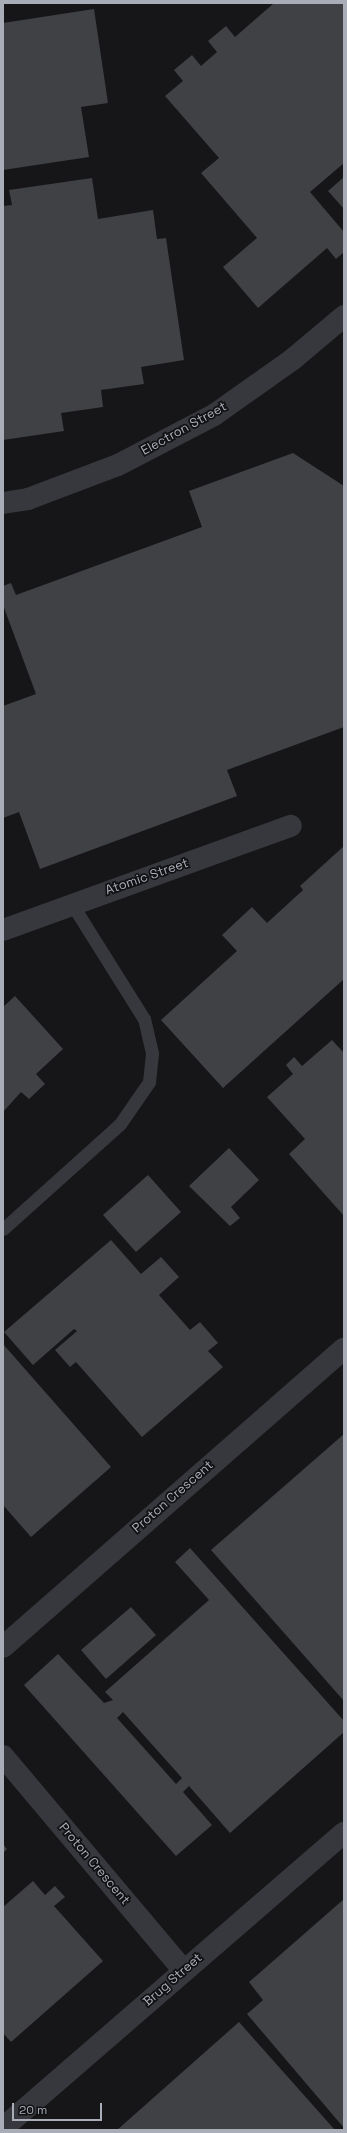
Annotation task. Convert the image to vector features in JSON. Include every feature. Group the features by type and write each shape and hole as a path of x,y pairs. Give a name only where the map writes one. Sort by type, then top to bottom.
{"street":[{"name":"Electron Street","path":"3,503 28,500 118,465 214,415 293,359 344,316"},
{"name":"Atomic Street","path":"3,930 291,826"},
{"name":"Proton Crescent","path":"3,1646 344,1349"},
{"name":"Proton Crescent","path":"3,1756 184,1971"},
{"name":"Brug Street","path":"3,2128 344,1833"}],"lane":[{"path":"3,1229 120,1124 149,1082 152,1054 144,1019 72,904"}],"building":[{"path":"274,3 344,3 344,163 310,192 344,232 344,252 336,259 327,248 258,308 223,267 257,238 201,173 219,158 165,96 183,81 174,70 192,55 201,66 217,52 208,41 226,26 235,37"},
{"path":"94,9 108,103 81,107 89,157 3,170 3,23"},
{"path":"344,177 344,209 328,191"},
{"path":"92,178 98,219 153,210 157,239 166,238 184,360 141,367 144,384 101,390 103,407 61,413 64,431 3,440 3,206 12,205 9,190"},
{"path":"293,453 344,486 344,727 227,770 237,796 40,869 19,812 3,818 3,706 36,694 3,605 3,586 11,583 16,595 202,527 189,491"},
{"path":"344,846 344,979 223,1088 161,1020 237,951 222,935 252,907 267,923 303,890 300,886"},
{"path":"15,996 63,1049 36,1074 45,1084 29,1099 21,1092 3,1112 3,1007"},
{"path":"332,1040 344,1053 344,1216 289,1154 305,1139 267,1097 293,1074 286,1065 294,1057 302,1066"},
{"path":"229,1148 259,1180 231,1207 240,1218 230,1226 189,1186"},
{"path":"148,1175 181,1212 136,1252 103,1215"},
{"path":"111,1240 141,1274 161,1257 179,1277 159,1295 190,1330 200,1322 218,1343 208,1351 223,1367 142,1437 76,1362 70,1367 55,1350 77,1331 74,1329 33,1365 4,1332"},
{"path":"3,1344 111,1467 31,1537 3,1505"},
{"path":"344,1434 344,1701 211,1550"},
{"path":"190,1548 344,1721 344,1732 230,1833 189,1786 183,1792 212,1825 176,1856 24,1685 58,1654 104,1703 113,1700 105,1692 209,1600 175,1562","holes":["123,1712 182,1778 176,1784 117,1718"]},
{"path":"131,1607 156,1635 106,1679 81,1650"},
{"path":"3,1844 7,1849 3,1853"},
{"path":"33,1881 45,1895 55,1886 65,1897 54,1906 103,1961 11,2042 3,2033 3,1907"},
{"path":"344,1899 344,2128 247,2014 263,2000 249,1982"},
{"path":"239,2022 335,2130 117,2130"}]}
